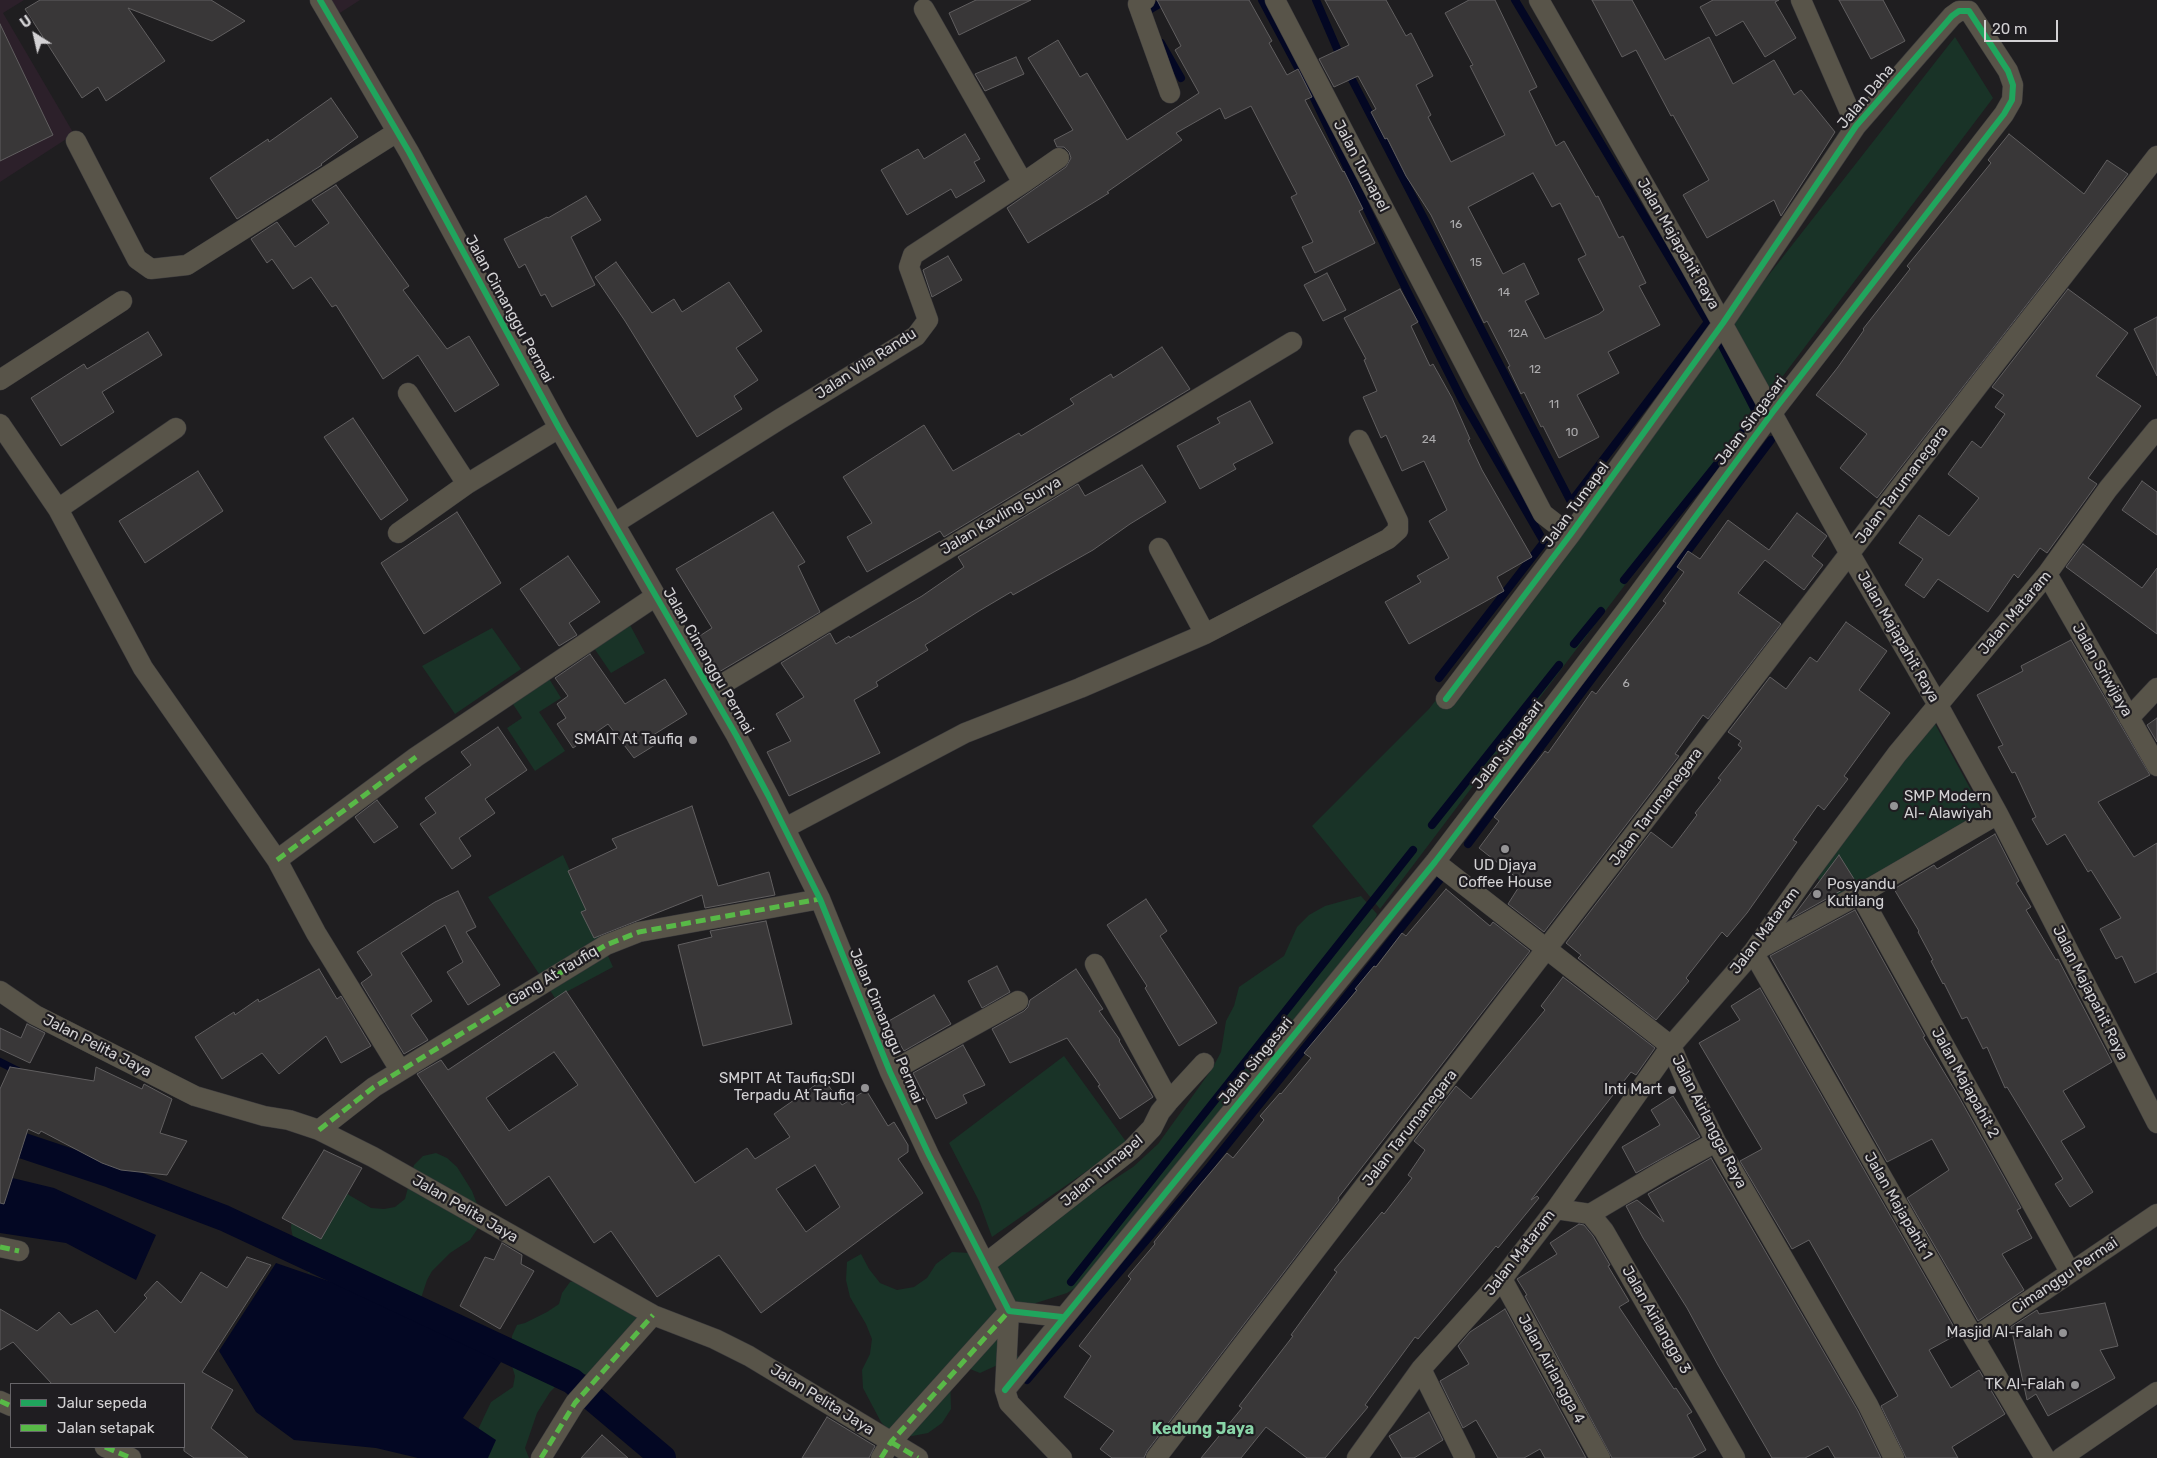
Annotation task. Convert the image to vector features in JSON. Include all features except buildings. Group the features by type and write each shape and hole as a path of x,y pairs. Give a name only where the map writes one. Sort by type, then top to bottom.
{"street":[{"name":"Jalan Cimanggu Permai","path":"320,0 397,132 559,428 711,691 785,828 820,899 890,1072 929,1154 1009,1311 1005,1390"},
{"path":"1145,0 1138,4 1170,93"},
{"name":"Jalan Tumapel","path":"1275,0 1543,514 1570,535"},
{"name":"Jalan Majapahit Raya","path":"1539,0 1723,323 1850,554 1938,705 1998,814 2157,1123"},
{"name":"Jalan Daha","path":"1801,0 1856,126"},
{"path":"924,9 1024,183 1060,158"},
{"name":"Jalan Daha","path":"1723,323 1856,126 1952,16 1959,11 1969,12 2001,58 2013,85 2012,100"},
{"name":"Jalan Singasari","path":"1005,1390 1061,1317 1435,862 1631,604 1772,413 2004,114 2012,100"},
{"path":"76,142 137,259 151,269 187,265 397,132"},
{"name":"Jalan Tarumanegara","path":"1156,1458 2157,156"},
{"name":"Jalan Vila Randu","path":"615,523 916,336 928,320 910,267 913,255 1024,183"},
{"path":"0,380 122,301"},
{"name":"Jalan Tumapel","path":"1446,699 1570,535 1723,323"},
{"name":"Jalan Kavling Surya","path":"711,691 713,688 1292,342"},
{"path":"408,393 467,484"},
{"path":"0,424 58,510 143,668 277,860 316,933 400,1070"},
{"path":"58,510 176,428"},
{"path":"398,533 467,484 559,428"},
{"name":"Jalan Mataram","path":"1357,1458 1421,1369 1502,1280 1556,1209 1671,1046 1753,952 1852,814 1938,705 2048,574 2108,489 2157,429"},
{"path":"785,828 965,733 1080,688 1205,634 1388,539 1398,530 1395,514 1359,440"},
{"path":"1159,548 1205,634"},
{"name":"Jalan Sriwijaya","path":"2048,574 2157,766"},
{"path":"277,860 416,757 656,596"},
{"path":"2129,718 2157,688"},
{"path":"1753,952 1860,894 1998,814"},
{"name":"Jalan Airlangga Raya","path":"1435,862 1671,1046 1716,1142 1868,1405 1894,1458"},
{"name":"Jalan Majapahit 2","path":"1860,894 2070,1272"},
{"name":"Gang At Taufiq","path":"319,1130 374,1086 606,944 638,932 820,899"},
{"name":"Jalan Majapahit 1","path":"1753,952 1974,1338 2045,1458"},
{"path":"1095,964 1169,1101"},
{"name":"Jalan Pelita Jaya","path":"0,991 36,1015 195,1096 264,1116 289,1120 319,1130 373,1157 653,1315 715,1339 750,1356 886,1450 918,1458"},
{"path":"890,1072 1018,1001"},
{"name":"Jalan Tumapel","path":"985,1264 1132,1149 1152,1128 1160,1112 1169,1101 1204,1063"},
{"path":"1556,1209 1590,1214 1716,1142"},
{"name":"Jalan Airlangga 3","path":"1590,1214 1604,1231 1735,1458"},
{"name":"Cimanggu Permai","path":"1974,1338 2157,1214"},
{"name":"Jalan Airlangga 4","path":"1502,1280 1600,1458"},
{"path":"886,1450 1009,1311 1061,1317"},
{"path":"541,1458 575,1403 653,1315"},
{"path":"1421,1369 1465,1458"},
{"path":"1005,1390 1009,1404 1062,1458"},
{"path":"2061,1458 2155,1399"},
{"path":"107,1448 131,1458"}],"shaded area":[{"path":"0,0 24,0 3,13 74,134 0,182"},
{"path":"321,0 360,0 332,18"}],"green space":[{"path":"1955,37 1993,98 1380,909 1312,826 1429,709"},
{"path":"630,625 645,653 611,673 594,648"},
{"path":"492,628 521,669 455,714 422,666"},
{"path":"548,677 561,698 539,712 565,751 535,771 507,728 522,718 511,701"},
{"path":"1934,722 1983,812 1831,901 1816,875"},
{"path":"563,855 613,967 555,998 488,897"},
{"path":"1361,896 1377,914 1376,917 1345,956 1326,986 1149,1211 1121,1231 1080,1285 1067,1293 1036,1303 1022,1311 1000,1331 1021,1361 1019,1371 1015,1357 980,1373 965,1367 950,1374 951,1409 942,1423 928,1433 912,1436 892,1434 881,1422 863,1388 862,1370 870,1354 872,1339 866,1324 850,1297 846,1280 847,1262 861,1254 869,1269 880,1283 897,1290 914,1287 927,1278 936,1264 952,1252 970,1253 978,1259 1080,1193 1099,1189 1133,1167 1158,1144 1212,1069 1221,1052 1226,1021 1234,1006 1239,987 1284,956 1297,927 1309,915 1325,906"},
{"path":"1064,1056 1127,1143 992,1237 979,1201 949,1143"},
{"path":"436,1153 447,1158 457,1167 472,1191 477,1204 478,1228 470,1240 450,1253 432,1271 420,1301 407,1319 360,1301 358,1289 345,1272 334,1272 314,1266 309,1274 293,1238 291,1228 292,1216 338,1186 371,1208 384,1209 395,1207 405,1199 414,1165 423,1156"},
{"path":"581,1279 642,1313 593,1374 567,1375 550,1392 537,1413 525,1448 529,1458 448,1458 475,1436 491,1402 513,1387 515,1376 512,1366 512,1336 517,1325 547,1312 559,1304 562,1293 570,1282"}],"water":[{"path":"0,1175 54,1188 156,1235 136,1280 66,1243 0,1233"},
{"path":"276,1263 398,1305 501,1362 463,1418 496,1440 488,1458 418,1458 376,1448 294,1440 256,1412 219,1351"}],"waterway":[{"path":"1144,13 1166,0"},
{"path":"1262,0 1311,92 1390,257 1462,400 1544,542 1439,678"},
{"path":"1316,0 1341,58"},
{"path":"1347,70 1571,502 1708,322 1515,0"},
{"path":"1161,43 1181,78"},
{"path":"1624,580 1757,414 1719,340"},
{"path":"1468,844 1771,440"},
{"path":"1574,644 1601,611"},
{"path":"1432,825 1559,665"},
{"path":"1071,1282 1413,850"},
{"path":"1027,1380 1210,1166 1442,877"},
{"path":"0,1062 18,1071"},
{"path":"0,1138 111,1175 224,1218 572,1381 663,1458"}],"marked path":[{"path":"277,860 416,757"},
{"path":"319,1130 374,1087 606,945 639,932 820,899"},
{"path":"0,1247 19,1251"},
{"path":"881,1458 891,1442 1009,1311"},
{"path":"541,1458 575,1403 653,1315"},
{"path":"0,1401 10,1406"},
{"path":"891,1442 918,1458"},
{"path":"107,1448 131,1458"}],"cycle path":[{"path":"320,0 409,152 559,428 736,735 768,795 820,899 890,1072 929,1155 1009,1311 1062,1317"},
{"path":"1005,1390 1435,862 1631,604 1772,413 2004,114 2012,100 2013,85 2008,71 1969,11 1959,11 1952,16 1856,126 1723,323 1570,535 1446,699"}],"place":[{"name":"SMAIT At Taufiq","path":"693,740"},
{"name":"SMP Modern Al- Alawiyah","path":"1894,806"},
{"name":"UD Djaya Coffee House","path":"1505,849"},
{"name":"Posyandu Kutilang","path":"1817,894"},
{"name":"SMPIT At Taufiq;SDI Terpadu At Taufiq","path":"865,1088"},
{"name":"Inti Mart","path":"1672,1090"},
{"name":"Masjid Al-Falah","path":"2063,1333"},
{"name":"TK Al-Falah","path":"2075,1385"}],"district":[{"name":"Kedung Jaya","path":"1203,1429"}]}
